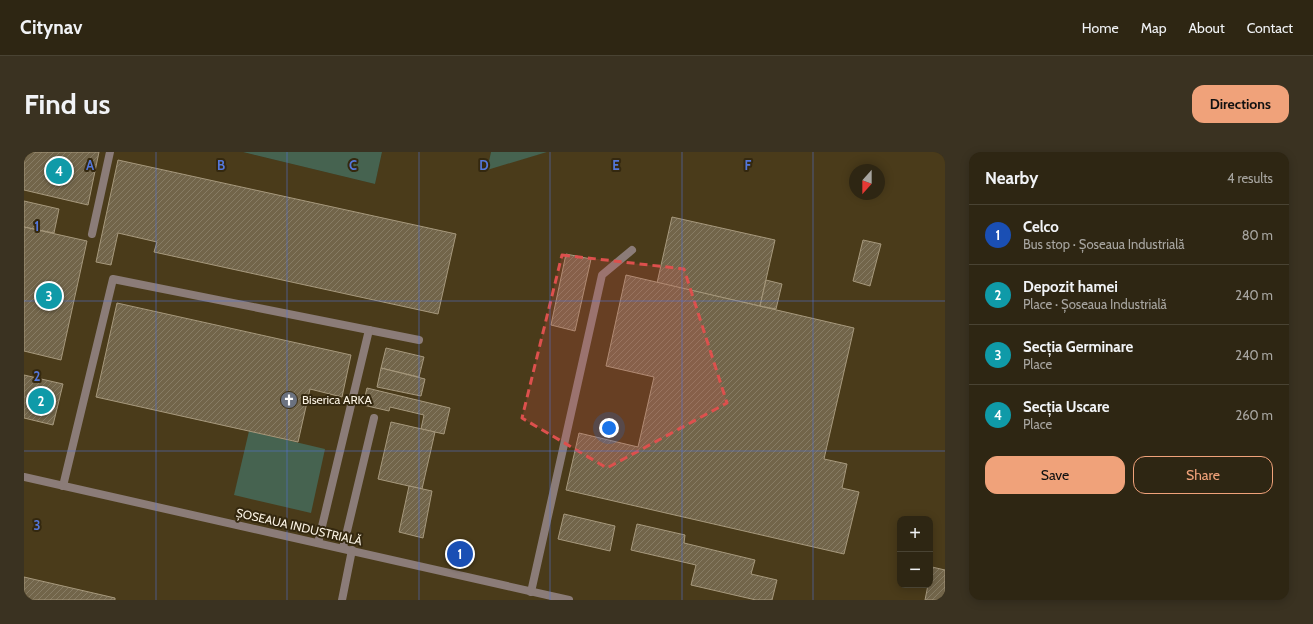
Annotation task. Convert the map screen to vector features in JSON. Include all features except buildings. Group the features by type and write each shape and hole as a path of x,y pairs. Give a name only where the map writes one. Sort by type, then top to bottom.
{"street":[{"path":"92,234 110,152"},
{"path":"531,592 602,275 632,250"},
{"path":"64,486 113,279 419,340"},
{"path":"318,543 369,330"},
{"path":"343,548 374,418"},
{"name":"ȘOSEAUA INDUSTRIALĂ","path":"24,477 569,600"},
{"path":"342,600 352,550"}],"highlighted area":[{"path":"562,255 684,269 727,403 607,468 522,418"}],"shaded area":[{"path":"24,152 243,152 375,184 382,152 491,152 487,169 547,152 945,152 945,600 24,600"}],"green space":[{"path":"243,152 382,152 375,184"},
{"path":"491,152 547,152 487,170"},
{"path":"249,431 325,449 311,513 234,495"}],"place":[{"name":"Secția Uscare","path":"59,171"},
{"name":"Secția Germinare","path":"49,296"},
{"name":"Biserica ARKA","path":"289,400"},
{"name":"Depozit hamei","path":"41,401"},
{"name":"Celco","path":"460,554"}]}
